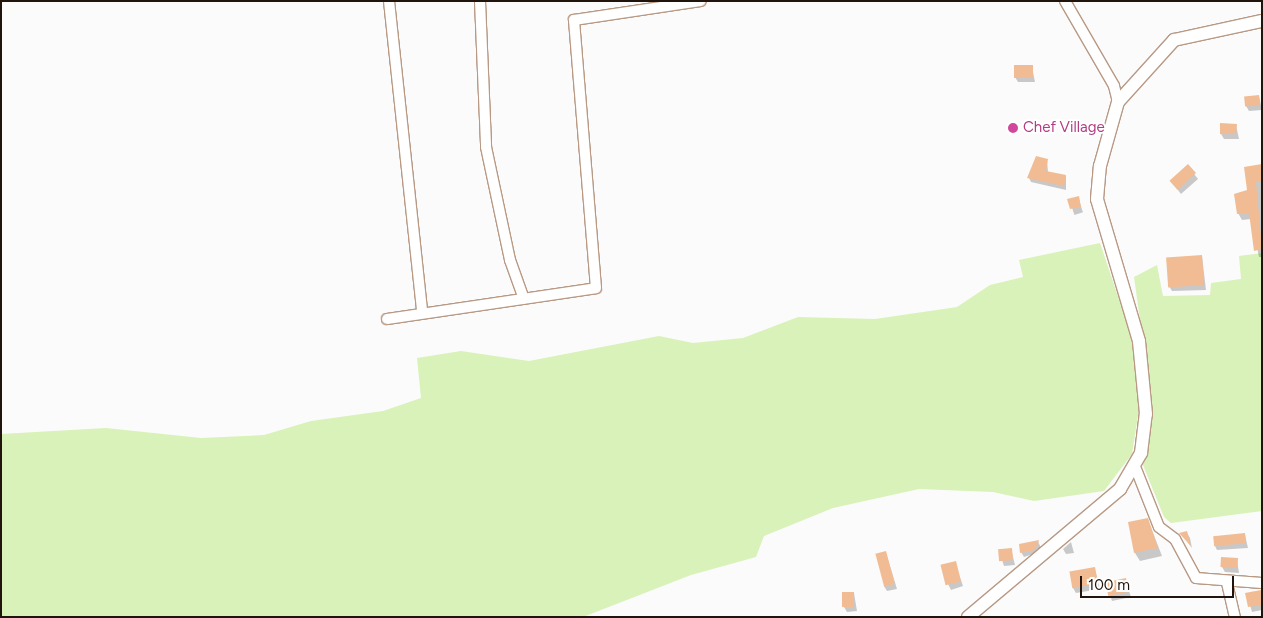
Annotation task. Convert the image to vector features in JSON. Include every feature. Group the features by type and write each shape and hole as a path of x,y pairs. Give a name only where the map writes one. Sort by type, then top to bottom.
{"street":[{"path":"390,1 422,312"},
{"path":"480,1 486,147 510,260 524,299"},
{"path":"387,319 422,312 591,290 597,283 574,20 651,5 701,1"},
{"path":"1065,1 1114,86 1118,102"},
{"path":"968,617 1120,490 1136,469 1146,414 1143,362 1123,275 1097,198 1100,166 1118,102 1174,40 1262,21"},
{"path":"1136,469 1158,527 1175,539 1186,567 1196,578 1227,583 1262,583"},
{"path":"1227,583 1235,617"}],"green space":[{"path":"1100,243 1132,338 1139,409 1132,454 1104,491 1034,501 993,492 919,489 833,508 764,536 756,557 691,575 583,617 1,617 1,434 106,428 201,438 264,435 311,421 383,411 421,398 417,358 461,351 529,361 659,336 693,343 743,338 798,317 875,319 957,307 990,285 1023,277 1019,260"},
{"path":"1262,253 1262,511 1171,523 1164,517 1143,465 1151,431 1151,398 1134,277 1157,265 1163,296 1210,295 1211,283 1241,279 1239,256"}],"building":[{"path":"1014,65 1033,65 1033,78 1014,78"},
{"path":"1259,95 1260,105 1245,107 1244,97"},
{"path":"1220,123 1237,124 1236,134 1220,134"},
{"path":"1036,156 1048,159 1046,171 1066,175 1064,186 1027,178"},
{"path":"1188,164 1196,173 1177,190 1169,181"},
{"path":"1262,164 1262,181 1256,182 1262,249 1254,251 1249,213 1237,214 1234,194 1247,190 1244,167"},
{"path":"1079,196 1081,207 1070,209 1067,199"},
{"path":"1202,255 1204,285 1168,287 1166,258"},
{"path":"1148,518 1158,548 1134,553 1128,522"},
{"path":"1187,531 1191,546 1179,533"},
{"path":"1245,533 1246,543 1214,546 1213,536"},
{"path":"1039,540 1035,550 1020,553 1019,544"},
{"path":"1012,548 1013,560 999,561 998,549"},
{"path":"886,551 895,584 884,587 875,554"},
{"path":"1221,557 1238,558 1237,568 1220,567"},
{"path":"956,561 961,581 946,585 940,565"},
{"path":"1095,567 1098,584 1072,588 1069,572"},
{"path":"1126,578 1129,592 1108,596 1105,582"},
{"path":"1261,590 1262,605 1248,607 1245,593"},
{"path":"842,592 854,592 854,607 842,607"}],"place":[{"name":"Chef Village","path":"1013,128"}]}
